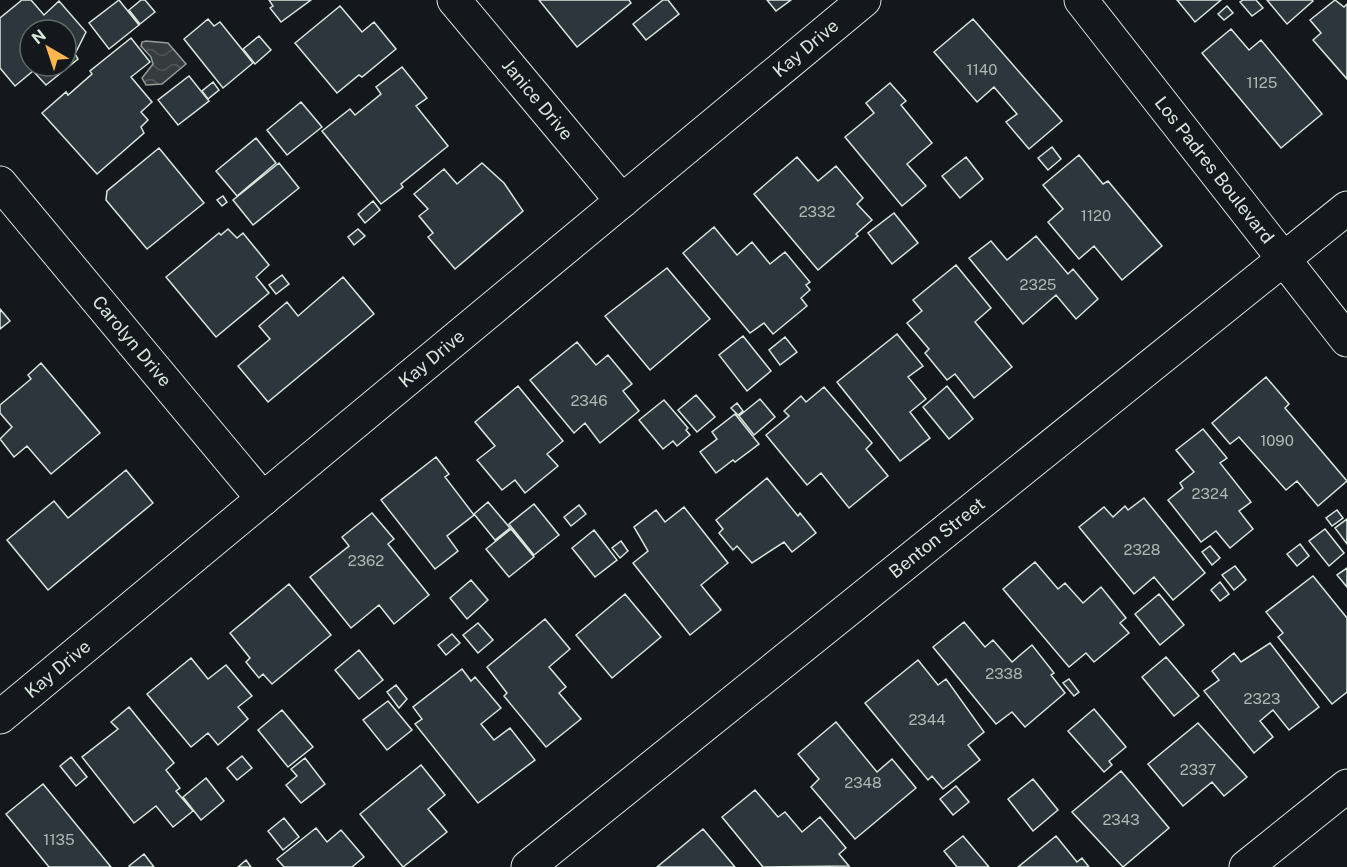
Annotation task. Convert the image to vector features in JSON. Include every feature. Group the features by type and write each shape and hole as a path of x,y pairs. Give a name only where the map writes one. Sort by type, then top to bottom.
{"street":[{"name":"Janice Drive","path":"454,0 622,201"},
{"name":"Kay Drive","path":"0,717 864,0"},
{"name":"Los Padres Boulevard","path":"1081,0 1347,340"},
{"name":"Carolyn Drive","path":"0,183 262,499"},
{"name":"Benton Street","path":"528,867 1347,208"},
{"path":"1246,867 1347,786"}],"water":[{"path":"142,42 168,43 186,64 162,84 146,85 142,78 153,64 151,57 141,46"}],"building":[{"path":"22,0 31,0 44,15 59,1 74,18 18,18 18,78 25,78 15,86 0,68 0,18"},
{"path":"119,0 139,25 109,49 89,23"},
{"path":"141,0 145,0 155,12 140,24 129,10"},
{"path":"269,0 311,0 281,22 270,8 273,6"},
{"path":"539,0 629,0 631,3 577,47"},
{"path":"663,0 668,0 679,14 646,40 633,24"},
{"path":"767,0 791,0 776,11"},
{"path":"1177,0 1221,0 1195,22"},
{"path":"1256,0 1263,8 1252,16 1240,2"},
{"path":"1267,0 1312,0 1313,1 1287,24"},
{"path":"1335,0 1344,7 1347,4 1347,79 1313,40 1321,33 1310,20"},
{"path":"340,6 362,32 374,22 396,49 362,77 359,75 337,93 295,43"},
{"path":"1227,6 1233,13 1224,20 1218,14"},
{"path":"208,19 214,26 220,22 253,63 223,88 184,39"},
{"path":"973,19 1062,121 1029,149 1006,122 1017,114 994,87 977,102 934,52"},
{"path":"78,23 86,32 78,48"},
{"path":"1231,29 1249,50 1261,40 1322,114 1281,148 1202,53"},
{"path":"259,36 271,50 255,64 243,49"},
{"path":"131,38 150,62 131,77 152,102 141,112 148,120 141,127 144,133 97,174 42,113 66,92 68,95 92,74 90,71"},
{"path":"402,67 427,98 416,106 448,146 401,184 403,187 381,204 322,131 350,109 355,115 381,94 376,87"},
{"path":"189,76 209,101 178,125 158,100"},
{"path":"40,78 55,78 46,85"},
{"path":"213,82 219,90 208,99 202,91"},
{"path":"890,83 906,101 901,105 932,143 907,164 926,186 902,206 845,137 874,113 866,103"},
{"path":"301,102 322,127 287,155 267,130"},
{"path":"256,138 276,163 237,196 216,171"},
{"path":"1052,147 1061,159 1048,170 1038,158"},
{"path":"159,148 204,203 147,249 106,200 107,191"},
{"path":"1079,155 1103,184 1108,181 1162,246 1122,280 1094,246 1079,259 1048,222 1063,209 1043,185"},
{"path":"797,157 818,181 836,166 863,198 857,204 872,220 856,234 858,236 818,270 754,194"},
{"path":"966,157 983,179 960,198 942,176"},
{"path":"279,163 299,188 253,225 233,200"},
{"path":"482,163 504,183 523,211 455,269 428,237 433,233 419,216 428,209 414,194 444,169 457,184"},
{"path":"223,196 227,202 222,206 217,200"},
{"path":"373,201 380,210 365,223 358,214"},
{"path":"894,213 918,243 892,264 868,233"},
{"path":"714,227 737,255 752,242 770,264 785,252 810,282 806,285 810,290 801,298 807,306 773,334 764,323 750,333 683,253"},
{"path":"228,229 237,238 243,233 269,265 256,277 269,293 216,337 166,277 219,233 221,235"},
{"path":"358,229 365,236 354,245 348,237"},
{"path":"1036,236 1068,274 1073,269 1098,299 1076,319 1056,295 1023,324 969,258 991,241 1007,260"},
{"path":"956,265 991,308 975,322 1012,367 974,398 955,374 947,380 925,353 929,349 907,323 922,311 913,300"},
{"path":"667,268 710,319 650,370 605,316"},
{"path":"282,275 289,284 276,294 269,285"},
{"path":"343,277 374,314 268,402 238,366 270,339 259,326 287,302 298,316"},
{"path":"0,309 10,321 0,329"},
{"path":"897,334 923,366 908,377 926,399 910,412 930,438 900,461 837,382"},
{"path":"743,336 771,371 747,391 719,355"},
{"path":"785,337 797,352 780,365 769,350"},
{"path":"577,342 596,365 608,355 632,384 623,391 639,411 600,443 585,423 574,433 530,380"},
{"path":"41,363 100,433 51,474 27,446 14,457 0,439 12,427 0,413 0,405 31,379 28,375"},
{"path":"1266,377 1289,404 1285,408 1347,481 1318,506 1297,481 1286,490 1239,437 1230,444 1212,423"},
{"path":"518,386 563,441 547,454 558,466 525,493 515,480 502,490 477,460 495,446 475,422"},
{"path":"947,386 973,419 949,439 923,407"},
{"path":"824,387 872,443 866,449 888,476 849,508 821,473 807,485 766,435 789,416 784,411 801,396 806,402"},
{"path":"696,395 715,417 697,432 678,410"},
{"path":"760,399 775,417 754,435 739,416"},
{"path":"664,400 688,428 686,430 690,435 677,446 673,441 663,449 639,420"},
{"path":"737,403 743,411 738,415 731,408"},
{"path":"735,414 759,444 716,473 700,452 717,439 712,432"},
{"path":"1203,429 1227,458 1220,463 1251,502 1239,511 1253,529 1230,548 1216,531 1201,542 1168,500 1183,488 1180,483 1194,472 1176,450"},
{"path":"436,457 449,474 445,477 474,515 447,536 458,551 435,569 381,500"},
{"path":"126,470 153,503 48,590 7,540 54,501 68,518"},
{"path":"767,478 798,516 800,513 816,533 792,552 784,542 752,563 737,546 733,550 719,533 723,529 716,520"},
{"path":"1144,498 1205,573 1173,600 1154,577 1134,594 1079,527 1104,507 1113,517 1125,506 1128,510"},
{"path":"488,502 510,528 495,540 474,514"},
{"path":"534,504 559,535 534,555 509,524"},
{"path":"579,505 586,514 571,526 564,517"},
{"path":"684,507 728,563 701,585 721,610 690,635 633,563 648,551 634,527 656,510 665,522"},
{"path":"1337,510 1343,518 1332,526 1326,518"},
{"path":"372,513 394,539 388,544 429,595 394,624 379,605 351,628 310,577 349,546 342,537"},
{"path":"1347,519 1347,544 1335,528"},
{"path":"511,529 534,557 509,577 486,549"},
{"path":"1325,529 1344,553 1329,566 1309,541"},
{"path":"594,530 617,560 595,577 572,548"},
{"path":"621,541 628,551 620,558 612,548"},
{"path":"1300,544 1309,556 1297,566 1287,554"},
{"path":"1210,546 1220,558 1212,565 1202,552"},
{"path":"1035,562 1058,589 1065,583 1083,603 1101,587 1126,618 1120,623 1129,633 1094,662 1086,653 1069,667 1003,589"},
{"path":"1235,566 1246,580 1234,590 1222,575"},
{"path":"1347,568 1347,587 1337,575"},
{"path":"1313,576 1347,618 1347,692 1332,704 1278,637 1283,633 1266,612"},
{"path":"471,580 488,600 467,619 450,598"},
{"path":"1220,582 1229,594 1220,601 1211,590"},
{"path":"289,584 331,635 272,684 263,674 259,678 246,662 250,658 230,633"},
{"path":"625,594 661,637 612,678 576,635"},
{"path":"1159,594 1184,625 1160,645 1135,614"},
{"path":"545,619 570,649 549,667 566,687 559,693 581,719 546,747 504,696 507,693 487,667"},
{"path":"964,622 985,647 993,640 1012,662 1032,645 1054,673 1051,675 1065,693 1025,727 1012,712 996,724 933,647"},
{"path":"478,623 493,640 478,653 463,635"},
{"path":"452,634 460,643 446,655 438,645"},
{"path":"1270,643 1319,707 1289,730 1273,710 1260,721 1273,737 1254,753 1204,691 1219,680 1212,671 1234,653 1241,662"},
{"path":"359,650 383,680 359,699 335,670"},
{"path":"1166,657 1199,696 1174,716 1142,677"},
{"path":"191,658 208,679 226,665 252,696 238,707 248,719 218,745 208,733 191,747 147,694"},
{"path":"918,660 938,685 946,679 984,732 968,745 980,760 943,789 932,776 928,780 865,703"},
{"path":"462,669 471,681 475,677 501,708 481,724 494,740 510,728 535,760 478,803 415,724 422,719 413,707"},
{"path":"1069,679 1079,692 1074,696 1063,683"},
{"path":"396,685 407,699 399,708 387,692"},
{"path":"388,701 412,730 387,750 363,720"},
{"path":"129,707 174,763 166,770 180,788 176,791 193,811 173,827 156,806 134,823 82,757 118,729 111,722"},
{"path":"1094,709 1126,747 1109,761 1112,765 1104,772 1068,731"},
{"path":"282,710 313,747 288,767 258,730"},
{"path":"836,722 877,772 892,759 916,788 855,839 811,787 819,779 798,754"},
{"path":"1198,723 1247,777 1224,796 1212,782 1183,806 1148,764"},
{"path":"242,756 252,768 237,780 227,768"},
{"path":"71,757 87,777 76,786 60,766"},
{"path":"305,758 325,784 301,803 286,785 297,776 291,769"},
{"path":"421,765 445,795 428,809 447,832 403,867 360,814"},
{"path":"1121,771 1169,828 1123,867 1072,812"},
{"path":"206,778 224,801 201,820 183,797"},
{"path":"1033,779 1058,810 1033,831 1008,799"},
{"path":"43,784 111,867 49,867 6,814"},
{"path":"956,786 969,802 953,815 940,799"},
{"path":"755,790 778,817 785,812 802,832 820,817 846,848 839,854 849,866 763,867 722,817"},
{"path":"284,818 299,837 283,850 268,831"},
{"path":"316,828 327,842 341,830 364,857 352,867 284,867 277,859"},
{"path":"703,829 735,867 657,867"},
{"path":"963,836 989,867 957,867 944,851"},
{"path":"1056,836 1077,862 1082,858 1089,867 1018,867"},
{"path":"144,854 154,867 129,866"},
{"path":"246,860 251,867 238,867"}]}
